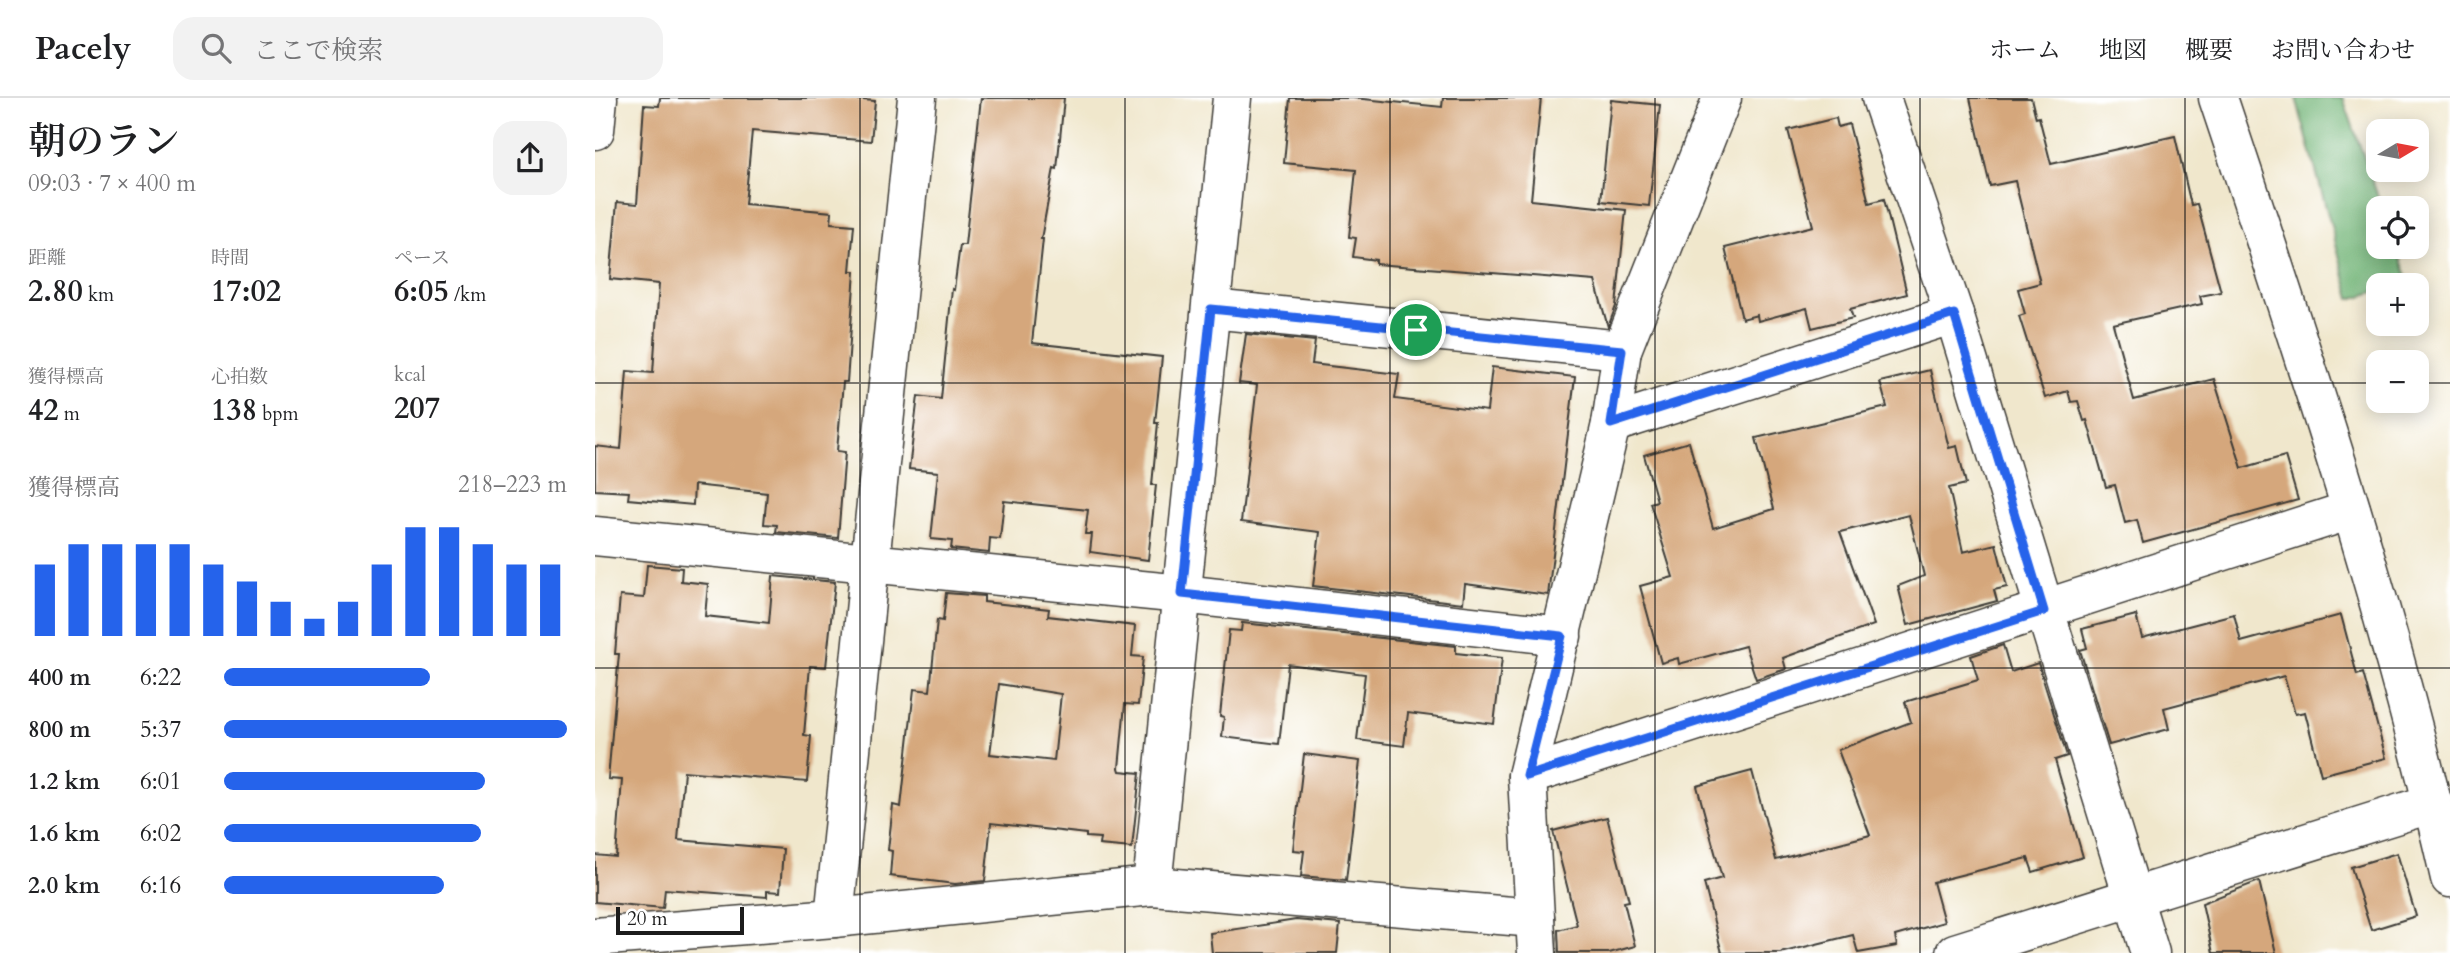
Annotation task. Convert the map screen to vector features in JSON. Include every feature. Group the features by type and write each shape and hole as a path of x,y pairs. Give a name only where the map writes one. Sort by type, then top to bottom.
{"street":[{"path":"595,130 599,98"},
{"path":"834,918 917,98"},
{"path":"1152,887 1232,98"},
{"path":"595,937 834,918 1152,887 1536,936 1527,776 1611,424 1622,350 1721,98"},
{"path":"1881,98 1954,314 2150,953"},
{"path":"2218,98 2351,510 2402,683 2450,878"},
{"path":"1211,309 1622,350"},
{"path":"1611,424 1954,314"},
{"path":"1527,776 2351,510"},
{"path":"595,536 1182,594 1562,636"},
{"path":"1955,953 2433,803"}],"green space":[{"path":"2296,98 2343,98 2366,163 2366,182 2373,182 2378,196 2366,196 2366,259 2401,259 2406,273 2366,273 2366,295 2351,299"}],"building":[{"path":"660,98 837,98 875,101 871,141 752,131 745,204 832,212 831,223 854,225 850,271 855,271 847,382 843,382 837,451 845,452 838,538 776,532 777,525 764,524 767,493 694,485 693,505 628,499 629,492 595,490 595,446 621,449 627,371 653,373 659,284 610,279 617,202 637,204 644,105 659,106"},
{"path":"981,98 1064,98 1057,169 1054,168 1041,239 1032,343 1162,357 1152,485 1156,485 1148,560 1090,552 1092,534 1085,534 1088,510 1004,501 1000,539 990,538 989,553 951,549 952,541 931,539 938,472 909,469 918,396 941,399 952,289 954,290 960,245 965,245"},
{"path":"1290,98 1353,98 1442,107 1443,98 1541,98 1531,200 1626,210 1616,306 1608,327 1595,281 1376,264 1376,260 1353,257 1356,238 1349,237 1356,170 1284,163"},
{"path":"1970,98 2031,98 2036,118 2039,117 2051,164 2175,136 2191,205 2197,204 2221,292 2200,296 2202,304 2113,324 2134,400 2214,379 2242,468 2285,456 2298,500 2143,543 2137,520 2125,523 2115,485 2106,487 2087,420 2084,421 2078,401 2071,402 2068,391 2045,398 2019,316 2025,314 2018,289 2040,283 2015,181 1990,186"},
{"path":"1611,100 1660,105 1649,206 1601,201"},
{"path":"1836,118 1838,127 1849,124 1869,203 1884,199 1907,294 1850,309 1853,318 1812,328 1807,308 1758,321 1757,315 1742,319 1725,248 1813,226 1788,130"},
{"path":"1246,334 1315,341 1312,364 1399,374 1395,399 1487,411 1492,367 1575,377 1548,595 1465,584 1463,603 1313,586 1320,532 1241,522 1257,385 1239,383"},
{"path":"1930,370 1949,448 1957,446 1966,484 1949,488 1963,552 1996,544 2007,587 1994,590 1997,601 1908,625 1898,586 1924,576 1909,515 1840,532 1874,625 1783,658 1786,669 1756,679 1745,646 1679,664 1678,658 1661,663 1640,586 1673,577 1650,503 1657,501 1644,455 1689,442 1713,528 1774,509 1756,438 1887,407 1880,382"},
{"path":"647,565 682,568 681,581 708,584 705,616 769,623 773,576 835,582 826,667 810,666 804,735 811,736 807,782 684,771 678,840 783,849 780,892 767,891 767,897 665,889 663,908 595,902 595,855 616,857 622,780 608,779 619,654 615,654 620,596 644,598"},
{"path":"946,593 984,596 984,602 1049,609 1048,616 1135,626 1132,656 1143,657 1138,705 1125,704 1119,768 1120,771 1140,773 1132,848 1099,845 1100,838 1086,837 1086,834 991,823 985,881 955,884 890,876 892,851 888,850 893,805 901,807 914,689 930,691 937,620 943,621","holes":["999,684 1061,694 1054,761 990,754"]},
{"path":"2234,614 2241,642 2341,615 2357,675 2363,673 2386,758 2321,775 2305,712 2295,714 2284,676 2164,708 2169,729 2109,745 2080,650 2087,648 2082,629 2136,615 2142,638"},
{"path":"1242,623 1456,646 1456,653 1502,658 1494,724 1408,713 1404,746 1357,740 1365,674 1288,664 1279,744 1222,737 1224,717 1220,716 1229,630 1241,631"},
{"path":"2003,645 2011,672 2038,663 2067,756 2055,760 2083,857 2033,872 2028,858 1933,882 1944,922 1895,936 1897,946 1858,953 1853,935 1780,953 1722,953 1704,883 1722,878 1697,786 1752,771 1776,860 1870,835 1838,750 1911,722 1905,702 1978,680 1971,656"},
{"path":"1304,754 1360,761 1346,880 1301,876 1304,851 1293,850"},
{"path":"1607,817 1629,901 1624,902 1635,946 1609,953 1559,953 1558,930 1577,925 1553,831"},
{"path":"2397,853 2416,916 2371,930 2351,867"},
{"path":"2259,881 2276,953 2213,953 2202,903"},
{"path":"1296,920 1340,924 1337,953 1212,953 1210,933"}],"route":[{"path":"1211,309 1416,330 1622,350 1611,424 1954,314 2044,611 1527,776 1562,636 1182,594 1211,309"}]}
